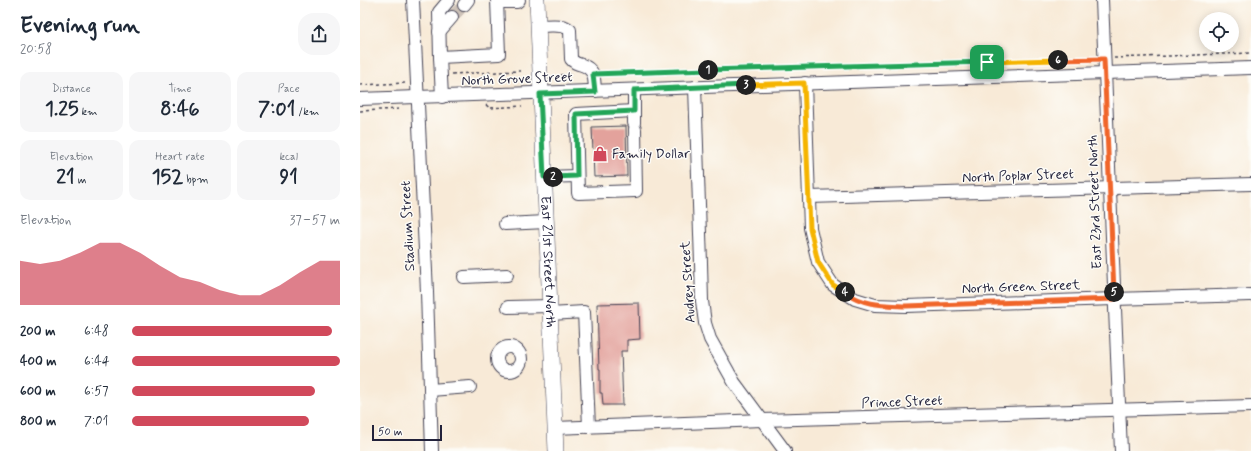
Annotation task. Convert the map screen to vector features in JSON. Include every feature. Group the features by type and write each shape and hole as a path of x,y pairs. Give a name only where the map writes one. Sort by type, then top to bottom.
{"main road":[{"name":"East 21st Street North","path":"537,0 556,451"}],"street":[{"name":"Stadium Street","path":"413,0 432,451"},
{"path":"442,97 439,12 450,0"},
{"path":"440,57 500,54 497,0"},
{"path":"501,0 502,2 517,2 519,0"},
{"name":"East 23rd Street North","path":"1102,0 1121,451"},
{"path":"440,32 452,17"},
{"path":"538,26 567,27 570,30 571,59 574,62 576,69 589,68 593,74 595,92"},
{"name":"North Grove Street","path":"360,99 540,94 804,83 1251,68"},
{"name":"North Green Street","path":"804,83 810,228 818,262 833,285 855,299 875,305 906,306 1251,296"},
{"name":"Audrey Street","path":"695,87 700,263 702,302 705,323 710,339 734,382 785,451"},
{"path":"634,90 636,191 578,193 576,114 634,121"},
{"path":"544,177 577,176"},
{"name":"North Poplar Street","path":"809,197 1251,184"},
{"path":"505,224 546,222"},
{"path":"464,277 507,275"},
{"path":"508,307 584,312 589,427"},
{"path":"430,390 470,387"},
{"name":"Prince Street","path":"555,428 762,420 1251,406"}],"path":[{"path":"593,74 1104,59 1251,53"},
{"path":"561,74 576,69"}],"building":[{"path":"626,126 627,176 594,177 592,127"},
{"path":"639,303 640,339 627,340 627,351 621,351 623,405 603,405 602,393 600,393 597,304"}],"tunnel":[{"path":"452,17 464,5"}],"place":[{"name":"Family Dollar","path":"600,154"}],"route":[{"path":"1104,59 1114,299 906,306 875,305 855,299 833,285 818,262 810,228 804,83 634,90 634,111 576,114 577,176 544,177 540,94 595,92 593,74 987,62 1104,59"}]}
